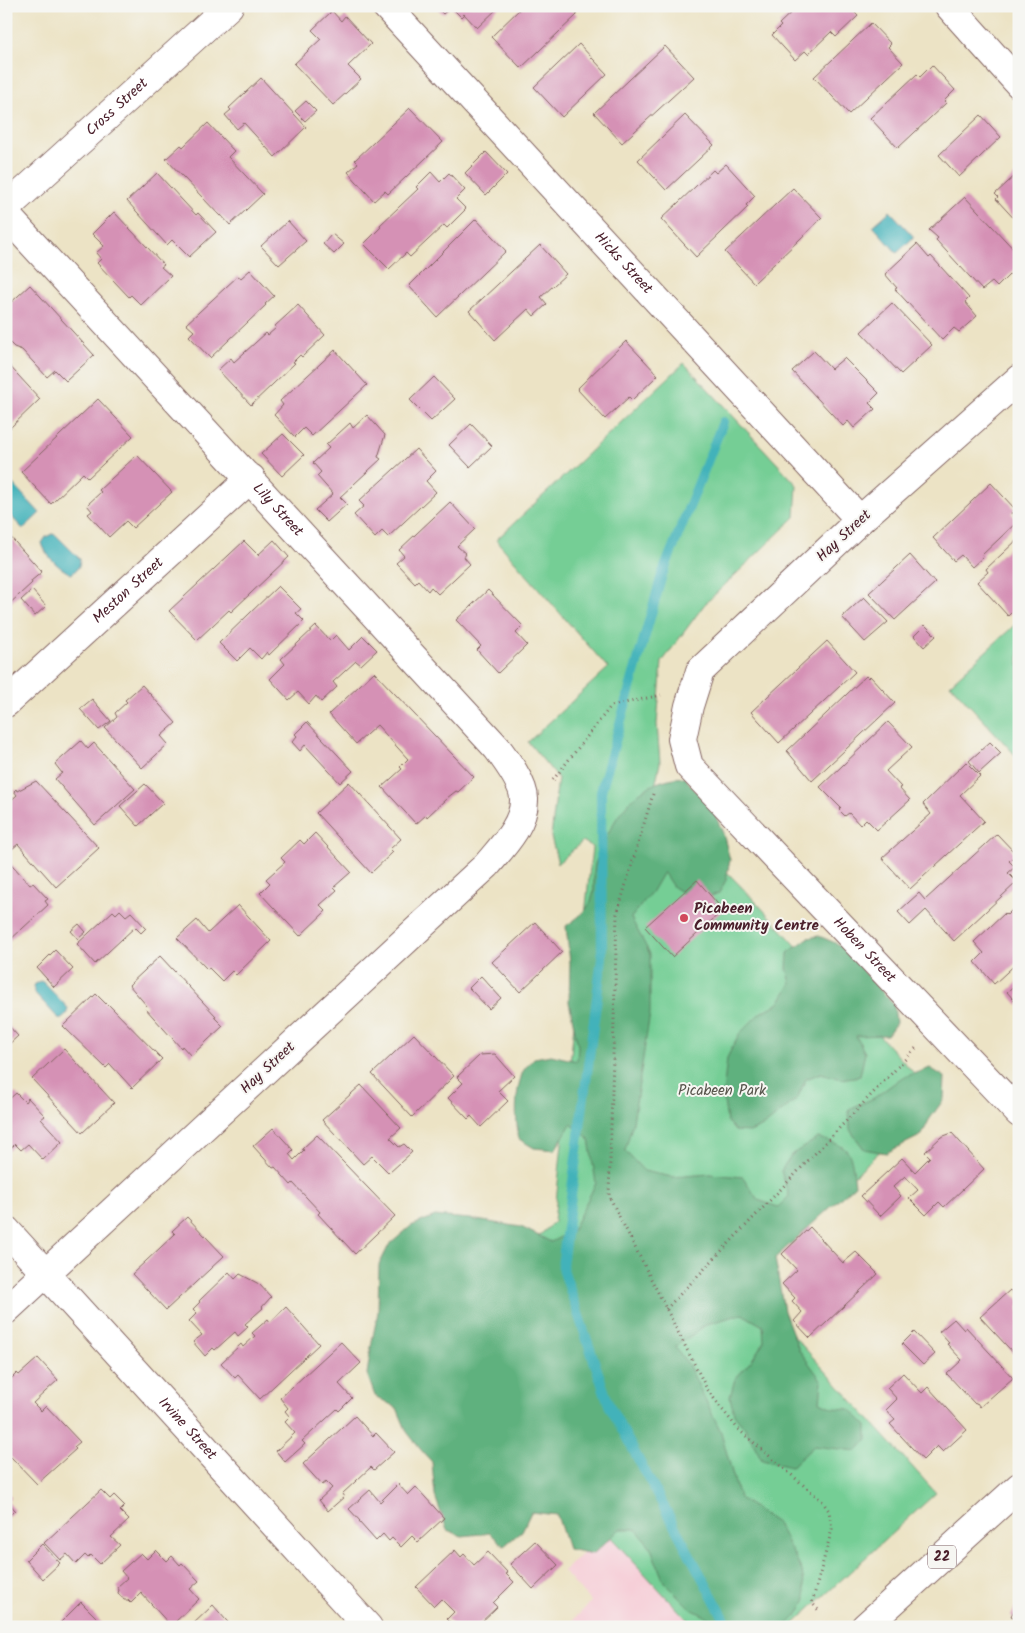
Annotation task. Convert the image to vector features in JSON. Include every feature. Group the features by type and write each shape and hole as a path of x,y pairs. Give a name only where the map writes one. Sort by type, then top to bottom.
{"street":[{"name":"Cross Street","path":"6,208 229,6"},
{"name":"Hicks Street","path":"386,6 860,520"},
{"path":"949,6 1019,84"},
{"name":"Lily Street","path":"6,214 251,478 497,748 515,773 525,798 520,818"},
{"name":"Hay Street","path":"678,700 700,671 860,520 1014,393"},
{"name":"Meston Street","path":"6,703 251,478"},
{"name":"Hoben Street","path":"678,700 682,739 689,766 1019,1113"},
{"name":"Hay Street","path":"6,1310 487,865 507,842 520,818"},
{"name":"Irvine Street","path":"6,1230 368,1627"},
{"name":"22","path":"865,1627 1019,1487"}],"path":[{"path":"553,780 611,706 678,700"},
{"path":"652,794 616,914 609,1196 707,1389 738,1429 822,1501 829,1511 832,1530 812,1603 820,1612"},
{"path":"666,1309 937,1026"}],"shaded area":[{"path":"606,1532 694,1627 580,1627 573,1620 591,1602 563,1571"}],"green space":[{"name":"Picabeen Park","path":"684,363 797,485 795,517 704,605 662,662 657,724 660,763 653,795 755,901 937,1098 743,1280 936,1493 790,1627 694,1627 606,1532 434,1334 554,1222 592,847 583,841 558,863 551,837 558,778 528,742 608,668 496,540"},
{"path":"1019,621 1019,759 950,684"},
{"path":"684,777 714,812 723,833 730,860 726,880 719,893 696,901 673,887 663,872 652,891 631,918 650,954 650,1013 633,1122 625,1151 644,1171 672,1177 710,1174 743,1177 758,1200 778,1207 789,1196 781,1171 791,1155 818,1138 838,1144 848,1152 854,1174 855,1185 775,1258 784,1311 799,1350 822,1381 820,1402 833,1408 850,1409 867,1426 867,1440 857,1451 814,1446 791,1467 762,1460 745,1428 734,1414 730,1397 735,1379 752,1360 764,1341 763,1326 742,1314 707,1324 675,1347 688,1364 721,1432 739,1498 777,1523 802,1571 806,1599 799,1613 785,1627 716,1627 713,1620 691,1609 664,1582 650,1546 636,1529 620,1529 593,1554 568,1549 557,1515 531,1512 522,1531 504,1546 490,1533 462,1536 447,1530 435,1496 432,1462 407,1432 397,1408 375,1396 367,1374 378,1312 379,1265 389,1245 411,1226 435,1216 470,1219 521,1227 551,1242 572,1231 596,1183 589,1139 571,1124 555,1150 534,1148 519,1139 516,1106 518,1089 524,1070 534,1058 551,1055 577,1061 578,1046 569,1002 570,963 566,926 582,914 590,902 594,890 594,868 610,830 625,807 645,789 669,779"},
{"path":"819,936 840,945 894,1005 896,1023 887,1035 856,1036 865,1053 860,1076 841,1079 821,1073 806,1079 797,1099 765,1125 750,1132 735,1131 727,1121 723,1095 727,1058 739,1034 760,1013 779,1003 791,983 787,969 788,953 808,938"},
{"path":"930,1068 945,1077 944,1099 929,1120 922,1135 886,1153 864,1149 850,1130 849,1109 874,1098 901,1078"}],"water":[{"path":"890,211 914,237 897,253 873,226"},
{"path":"11,482 40,513 23,529 6,511 6,487"},
{"path":"52,534 56,535 80,559 78,568 71,574 54,562 44,548 42,543 46,537"},
{"path":"40,981 68,1008 63,1018 57,1017 34,992 34,985"}],"building":[{"path":"435,6 500,6 477,28 464,14 461,17 451,7 443,14"},
{"path":"523,6 569,6 577,15 521,68 491,37"},
{"path":"798,6 849,6 858,16 836,37 831,32 808,54 805,51 795,60 772,35 781,26 779,24"},
{"path":"332,11 341,21 345,16 371,44 348,66 361,79 333,105 294,64 321,39 312,30"},
{"path":"871,23 891,44 888,47 903,63 849,114 814,77"},
{"path":"579,44 607,74 562,117 534,87"},
{"path":"665,46 694,77 622,143 594,113"},
{"path":"932,65 955,90 944,101 946,103 898,148 870,118 917,74 920,77"},
{"path":"261,78 306,127 275,157 244,123 237,129 225,115 231,110 229,108"},
{"path":"306,101 316,111 305,121 295,111"},
{"path":"410,108 443,142 388,194 385,191 374,201 348,172 358,163 355,160"},
{"path":"685,115 714,145 666,190 638,160"},
{"path":"981,115 1001,137 959,177 939,155"},
{"path":"208,123 234,151 228,157 263,194 230,225 166,159 181,145 183,147"},
{"path":"486,152 507,174 486,195 465,173"},
{"path":"726,164 755,196 746,205 748,207 696,257 661,219 713,170 716,173"},
{"path":"431,172 440,182 449,173 465,190 456,199 466,209 447,228 444,225 410,257 406,253 389,269 364,244 381,227 380,225 418,189 416,187"},
{"path":"1019,172 1019,224 996,199 998,197 995,194"},
{"path":"157,173 196,215 198,213 216,232 189,257 172,240 167,245 127,201"},
{"path":"793,188 822,218 754,283 725,252"},
{"path":"965,197 1019,255 1019,275 1014,270 997,287 992,282 982,290 929,230"},
{"path":"114,212 164,265 161,267 171,276 141,305 131,295 129,297 97,263 101,259 96,253 104,246 92,234"},
{"path":"476,219 506,251 437,317 409,286"},
{"path":"288,221 306,241 279,265 261,246"},
{"path":"332,234 344,244 334,254 323,244"},
{"path":"917,244 929,258 931,256 969,298 965,302 977,316 959,332 954,328 942,340 895,289 897,288 885,274"},
{"path":"540,245 566,274 541,297 547,304 534,316 528,309 495,340 469,311"},
{"path":"250,270 274,296 210,358 189,336 194,331 186,324 238,276 241,278"},
{"path":"30,285 94,355 66,381 55,370 47,377 22,350 14,347 6,339 6,307"},
{"path":"892,303 932,345 901,374 861,332"},
{"path":"298,305 325,335 302,357 300,355 293,362 295,363 251,405 218,370 231,358 234,362 266,333 268,335"},
{"path":"626,341 658,375 632,400 629,397 605,419 577,389"},
{"path":"335,350 367,385 312,436 304,428 295,437 274,415 283,405 280,401"},
{"path":"814,351 831,369 844,358 879,393 869,403 875,409 854,428 848,421 843,426 792,371"},
{"path":"6,362 40,399 10,428 6,424"},
{"path":"434,377 455,399 431,421 410,400"},
{"path":"98,399 133,436 88,478 83,473 51,504 21,472"},
{"path":"367,415 385,435 378,457 381,459 340,497 347,504 327,522 315,510 333,494 317,476 321,472 313,463 329,448 326,445 350,423 353,428"},
{"path":"471,424 492,446 470,467 449,445"},
{"path":"283,434 304,455 282,476 261,454"},
{"path":"416,449 436,471 426,481 436,492 388,537 382,531 375,538 354,515 364,506 359,501"},
{"path":"137,455 172,492 133,528 126,521 109,537 88,514 92,511 87,505 101,492 99,490"},
{"path":"991,483 1015,509 1011,513 1018,521 972,567 961,555 954,561 933,538"},
{"path":"450,502 475,529 457,546 466,554 464,557 470,564 438,594 431,587 428,591 418,580 415,583 396,563 404,556 399,550"},
{"path":"6,532 42,572 6,607"},
{"path":"1019,538 1019,605 1008,616 977,582 988,572 986,569"},
{"path":"274,540 289,557 231,612 229,610 197,640 169,611 244,541 258,555"},
{"path":"910,555 935,583 895,620 869,593"},
{"path":"278,586 301,609 296,613 304,621 269,655 267,652 261,659 250,648 237,661 219,643"},
{"path":"32,590 46,606 35,616 21,600"},
{"path":"488,590 523,626 516,633 527,645 498,673 477,650 481,646 456,620"},
{"path":"864,597 888,622 865,642 842,617"},
{"path":"925,625 936,636 924,647 914,636"},
{"path":"316,626 330,641 336,635 349,650 363,636 377,650 361,665 356,661 333,682 337,687 321,702 316,696 309,704 298,692 289,700 270,679 285,664 281,659"},
{"path":"827,641 855,672 779,743 751,712"},
{"path":"374,672 474,777 458,792 456,791 427,817 426,815 416,824 382,787 402,769 400,767 408,759 377,725 356,744 329,714"},
{"path":"866,676 868,678 870,676 895,703 812,781 787,751"},
{"path":"142,685 176,723 161,736 168,744 142,768 105,728 117,717 115,713 127,702 125,700"},
{"path":"92,699 111,721 99,730 80,709"},
{"path":"307,722 353,771 340,783 305,745 300,751 292,742 297,736 295,734"},
{"path":"888,722 912,747 886,771 910,800 877,830 866,819 860,825 849,813 845,816 839,810 841,808 820,787"},
{"path":"81,741 88,749 94,743 135,789 95,825 55,779 62,773 55,764"},
{"path":"990,742 1001,753 979,773 969,761"},
{"path":"966,762 980,776 960,795 984,821 910,889 882,858 931,814 923,804"},
{"path":"36,781 99,848 56,887 18,844 12,849 6,842 6,805 17,795 14,791 16,789 17,791"},
{"path":"349,782 401,839 390,849 393,852 371,873 316,813"},
{"path":"145,784 163,803 138,826 120,806"},
{"path":"315,833 351,872 334,887 337,890 320,905 326,911 300,936 260,893 270,883 266,879 285,862 281,858 300,840 304,844"},
{"path":"997,834 1016,854 1009,861 1015,867 1008,873 1017,882 954,941 926,910 910,925 898,912 919,893 925,900"},
{"path":"6,858 30,885 33,883 48,899 45,901 48,905 9,941 6,939"},
{"name":"Picabeen Community Centre","path":"697,880 723,910 672,957 645,927"},
{"path":"238,905 271,941 236,975 232,971 222,981 209,968 207,969 177,938 197,920 208,933"},
{"path":"1014,908 1019,914 1019,961 994,984 975,962 984,953 974,942 1005,913 1007,915"},
{"path":"120,910 126,916 131,912 146,928 141,933 135,927 95,964 77,944 113,911 116,914"},
{"path":"535,922 562,952 520,992 492,962"},
{"path":"79,924 86,932 78,939 71,931"},
{"path":"55,950 73,969 54,987 37,968"},
{"path":"160,956 223,1026 191,1056 182,1046 181,1048 145,1008 147,1006 129,985"},
{"path":"481,976 501,998 489,1009 469,988"},
{"path":"1019,981 1019,1006 1007,992"},
{"path":"96,994 162,1059 132,1088 110,1064 106,1068 63,1026"},
{"path":"6,1023 18,1036 6,1047"},
{"path":"414,1034 454,1076 412,1117 372,1074"},
{"path":"64,1049 114,1103 82,1133 32,1079"},
{"path":"495,1054 514,1076 498,1091 508,1101 481,1127 471,1116 468,1119 448,1098 463,1083 457,1077 480,1055"},
{"path":"361,1085 401,1128 390,1138 399,1147 404,1144 412,1152 389,1173 372,1156 363,1164 322,1120"},
{"path":"16,1093 25,1102 28,1098 45,1116 41,1119 62,1142 43,1160 28,1144 21,1150 15,1144 8,1151 6,1148 6,1102"},
{"path":"273,1128 293,1150 289,1154 294,1160 304,1150 302,1149 317,1135 395,1216 355,1254 318,1214 320,1212 293,1183 291,1185 253,1146"},
{"path":"952,1133 984,1169 944,1207 939,1202 926,1215 909,1198 918,1190 905,1176 893,1187 901,1196 880,1216 861,1196 902,1158 915,1172 930,1157 925,1152 941,1137"},
{"path":"187,1217 224,1256 166,1310 132,1274 175,1234 172,1231"},
{"path":"810,1227 843,1263 856,1252 878,1274 810,1338 794,1321 802,1312 792,1301 795,1298 782,1284 797,1270 782,1254"},
{"path":"229,1272 235,1279 240,1274 259,1284 271,1297 263,1308 245,1324 248,1327 238,1336 235,1332 215,1350 213,1348 205,1356 193,1342 202,1335 189,1321 197,1313 193,1309 199,1301"},
{"path":"1010,1290 1019,1300 1019,1359 980,1317"},
{"path":"286,1307 319,1344 260,1399 238,1375 235,1378 221,1363 241,1344 243,1347 255,1336 252,1333 268,1319 270,1322"},
{"path":"954,1319 964,1330 966,1327 1013,1378 980,1407 947,1374 962,1360 939,1332"},
{"path":"914,1332 935,1354 923,1365 902,1344"},
{"path":"341,1342 361,1363 339,1384 352,1398 302,1441 305,1444 285,1462 276,1451 295,1433 285,1422 290,1417 285,1411 288,1408 280,1398"},
{"path":"38,1358 58,1380 33,1403 41,1411 46,1406 80,1442 74,1447 76,1449 37,1484 11,1457 6,1462 6,1384 17,1373 19,1375"},
{"path":"903,1373 922,1393 928,1387 967,1430 943,1452 937,1446 923,1460 890,1424 895,1420 886,1410 897,1399 887,1388"},
{"path":"355,1416 373,1436 376,1433 394,1452 374,1470 371,1467 342,1494 344,1497 328,1511 319,1500 332,1488 326,1482 322,1485 303,1464"},
{"path":"398,1484 408,1495 416,1487 444,1518 418,1542 412,1536 401,1547 392,1538 389,1541 383,1534 376,1541 349,1509 370,1490 380,1502"},
{"path":"101,1490 110,1499 114,1495 125,1506 120,1511 129,1520 111,1537 120,1545 100,1564 91,1555 88,1558 85,1555 76,1564 67,1554 60,1560 44,1543"},
{"path":"6,1492 11,1496 7,1501 15,1510 6,1519"},
{"path":"535,1541 558,1565 533,1589 510,1564"},
{"path":"42,1544 60,1563 43,1579 26,1560"},
{"path":"156,1550 167,1561 172,1556 180,1565 182,1563 199,1581 190,1589 199,1599 171,1626 141,1593 131,1603 128,1600 124,1600 118,1593 117,1587 127,1578 121,1571 141,1553 147,1559"},
{"path":"455,1550 461,1557 464,1554 474,1565 488,1552 514,1582 493,1603 497,1607 476,1627 455,1627 447,1619 454,1612 441,1599 434,1606 416,1587"},
{"path":"1019,1601 1019,1620 1011,1616"},
{"path":"81,1602 106,1627 56,1627"},
{"path":"213,1605 232,1627 190,1627"}],"waterway":[{"path":"723,422 662,575 601,791 602,958 562,1266 609,1405 730,1627"}],"place":[{"name":"Picabeen Community Centre","path":"684,918"}]}
